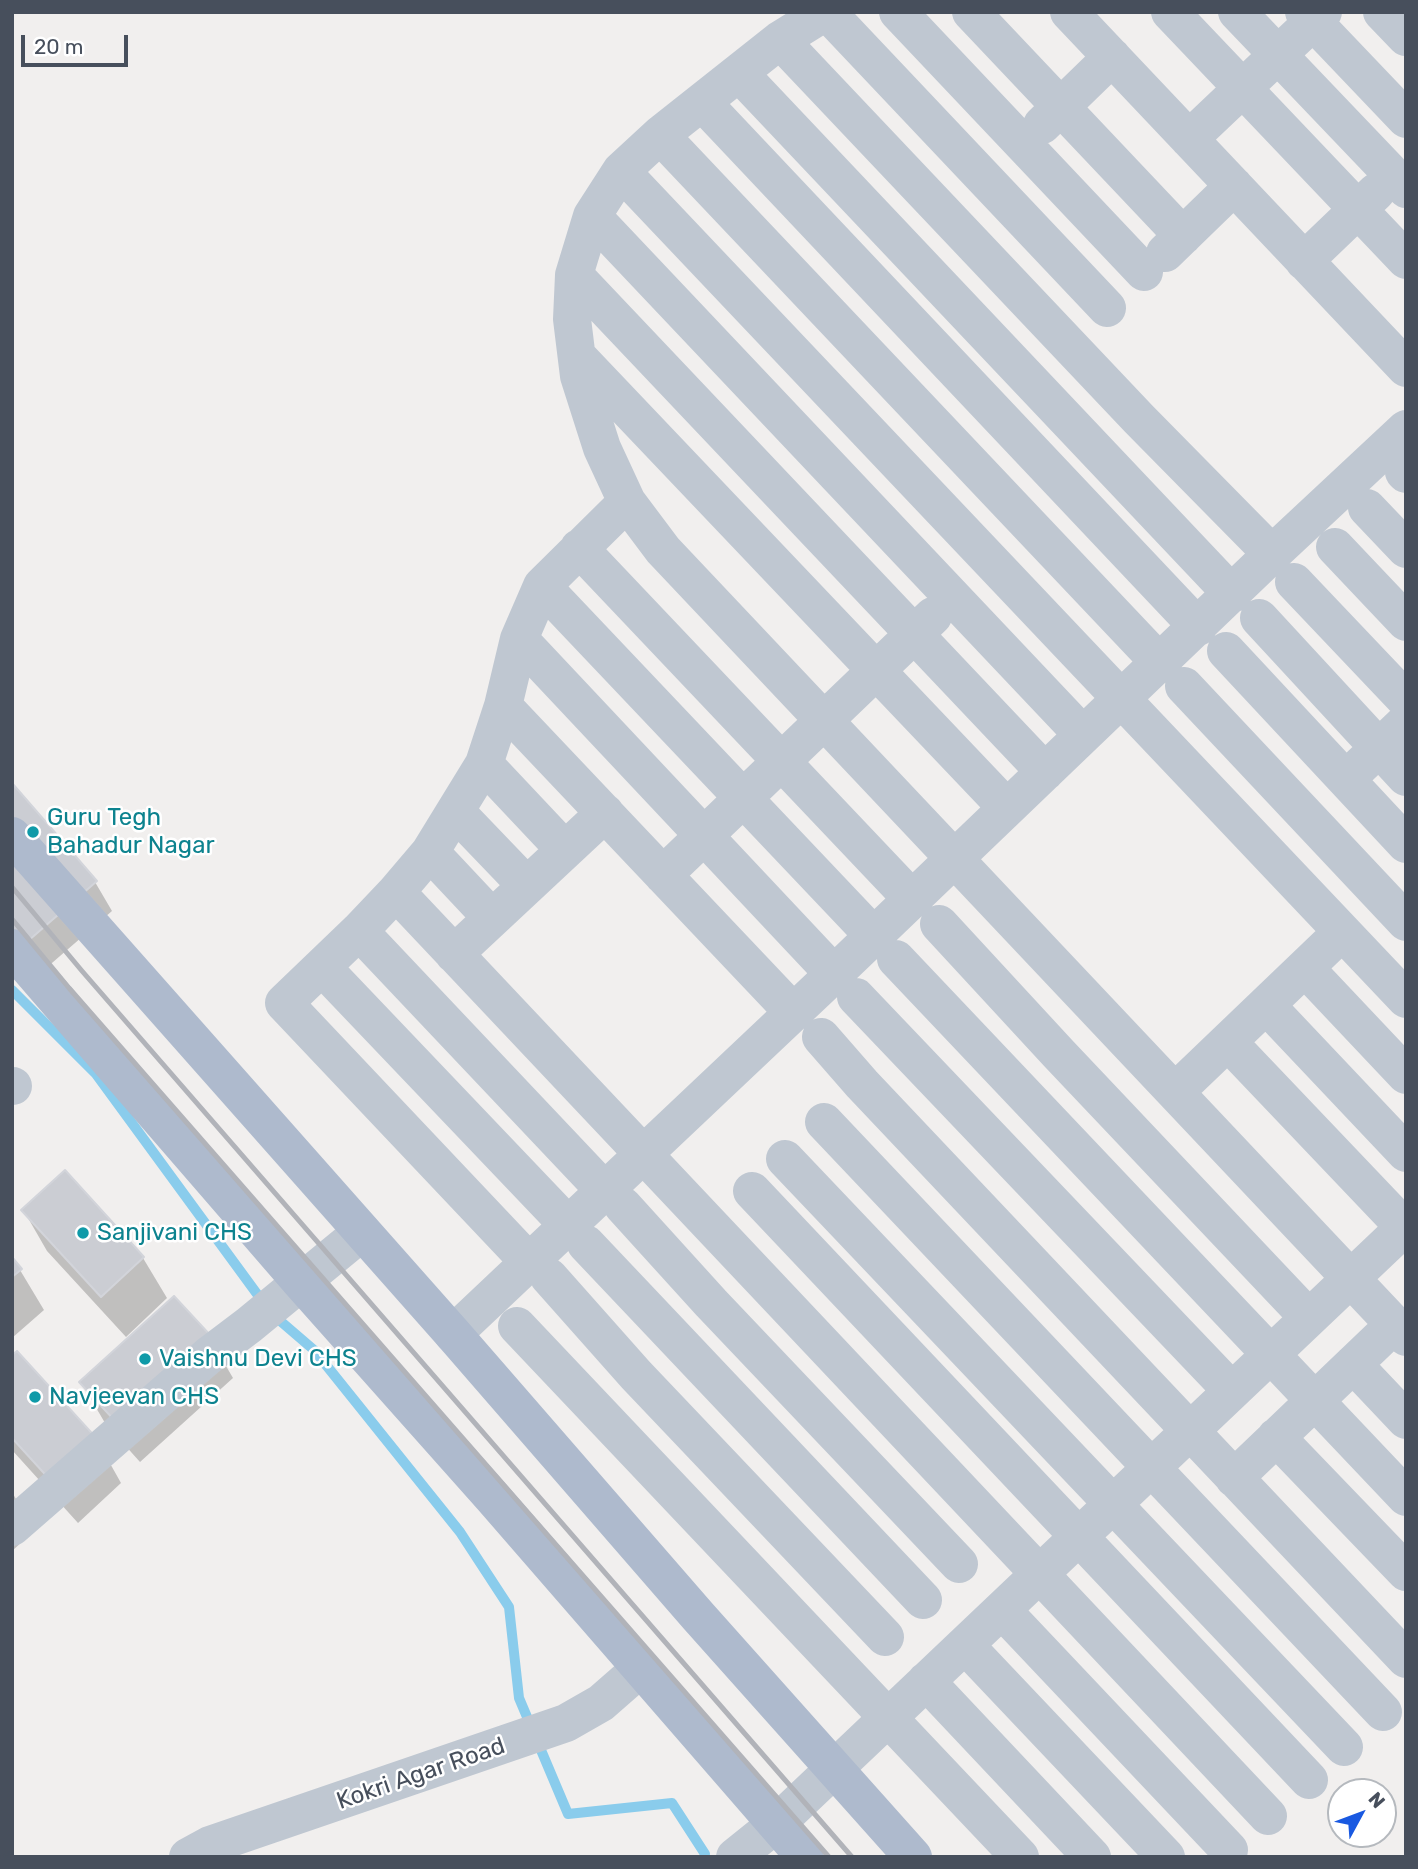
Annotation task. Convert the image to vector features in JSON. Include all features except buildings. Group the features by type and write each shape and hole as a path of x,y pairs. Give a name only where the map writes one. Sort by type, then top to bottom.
{"main road":[{"path":"12,836 913,1857"},
{"path":"12,948 293,1289 641,1668 805,1857"}],"street":[{"path":"1107,307 826,12 780,40 660,135 621,171 592,216 574,275 572,319 579,376 602,448 627,502 663,550 1400,1331 1353,1364 1234,1478"},
{"path":"898,12 1144,272"},
{"path":"971,12 1183,236"},
{"path":"1069,12 1406,368"},
{"path":"1170,12 1406,260"},
{"path":"1237,12 1402,176 1357,209 1304,261"},
{"path":"1382,12 1406,37"},
{"path":"1189,139 1278,55 1314,15 1406,119"},
{"path":"780,40 1406,700"},
{"path":"947,216 1112,57"},
{"path":"739,73 1406,777"},
{"path":"702,102 1406,844"},
{"path":"660,135 1406,922"},
{"path":"621,171 1342,932 1399,979"},
{"path":"1068,344 1234,186"},
{"path":"679,387 867,209"},
{"path":"592,216 1083,735"},
{"path":"574,275 1045,772"},
{"path":"758,547 1023,296"},
{"path":"577,355 1007,808"},
{"path":"663,875 1139,419"},
{"path":"453,1334 539,1269 577,1235 652,1163 793,1012 845,986 925,911 954,858 1083,735 1134,713 1212,639 1283,568 1406,429"},
{"path":"627,502 542,586 519,639 503,706 484,764 430,852 359,931 284,1003 885,1637"},
{"path":"1367,508 1406,549"},
{"path":"1335,547 1406,622"},
{"path":"579,548 1309,1318"},
{"path":"542,586 1406,1497"},
{"path":"519,639 1231,1391"},
{"path":"503,706 793,1012"},
{"path":"1268,854 1406,722"},
{"path":"484,764 565,850"},
{"path":"456,811 527,886"},
{"path":"454,954 605,813"},
{"path":"430,852 492,918"},
{"path":"396,892 1268,1815"},
{"path":"359,931 959,1564"},
{"path":"1175,1092 1342,932"},
{"path":"322,967 923,1600"},
{"path":"1305,968 1406,1075"},
{"path":"1266,1005 1406,1153"},
{"path":"399,1125 512,1016"},
{"path":"821,1037 940,1168 1406,1658"},
{"path":"735,1857 776,1824 1405,1228 1228,1042"},
{"path":"791,1311 1059,1054"},
{"path":"713,1228 862,1084"},
{"path":"824,1122 1383,1712"},
{"path":"910,1436 1221,1141"},
{"path":"785,1159 1345,1747"},
{"path":"752,1191 1310,1780"},
{"path":"12,1527 208,1356 362,1232"},
{"path":"597,1411 749,1266"},
{"path":"517,1326 1020,1857"},
{"path":"1353,1364 1406,1420"},
{"path":"717,1537 869,1392"},
{"path":"1276,1437 1402,1562 1353,1603"},
{"path":"846,1674 1035,1491"},
{"path":"926,1681 1071,1850 1110,1798 1147,1762 1216,1682 1327,1576"},
{"path":"1002,1609 1229,1850"},
{"path":"965,1645 1166,1857"},
{"name":"Kokri Agar Road","path":"188,1857 210,1845 566,1723 601,1703 641,1668"}],"waterway":[{"path":"12,990 96,1074 271,1313 314,1350 460,1532 509,1607 519,1698 568,1814 672,1803 705,1854"}],"railway":[{"path":"12,887 852,1857"},
{"path":"12,919 69,988 829,1857"}],"place":[{"name":"Guru Tegh Bahadur Nagar","path":"33,832"},
{"name":"Sanjivani CHS","path":"83,1233"},
{"name":"Vaishnu Devi CHS","path":"145,1359"},
{"name":"Navjeevan CHS","path":"35,1397"}]}
